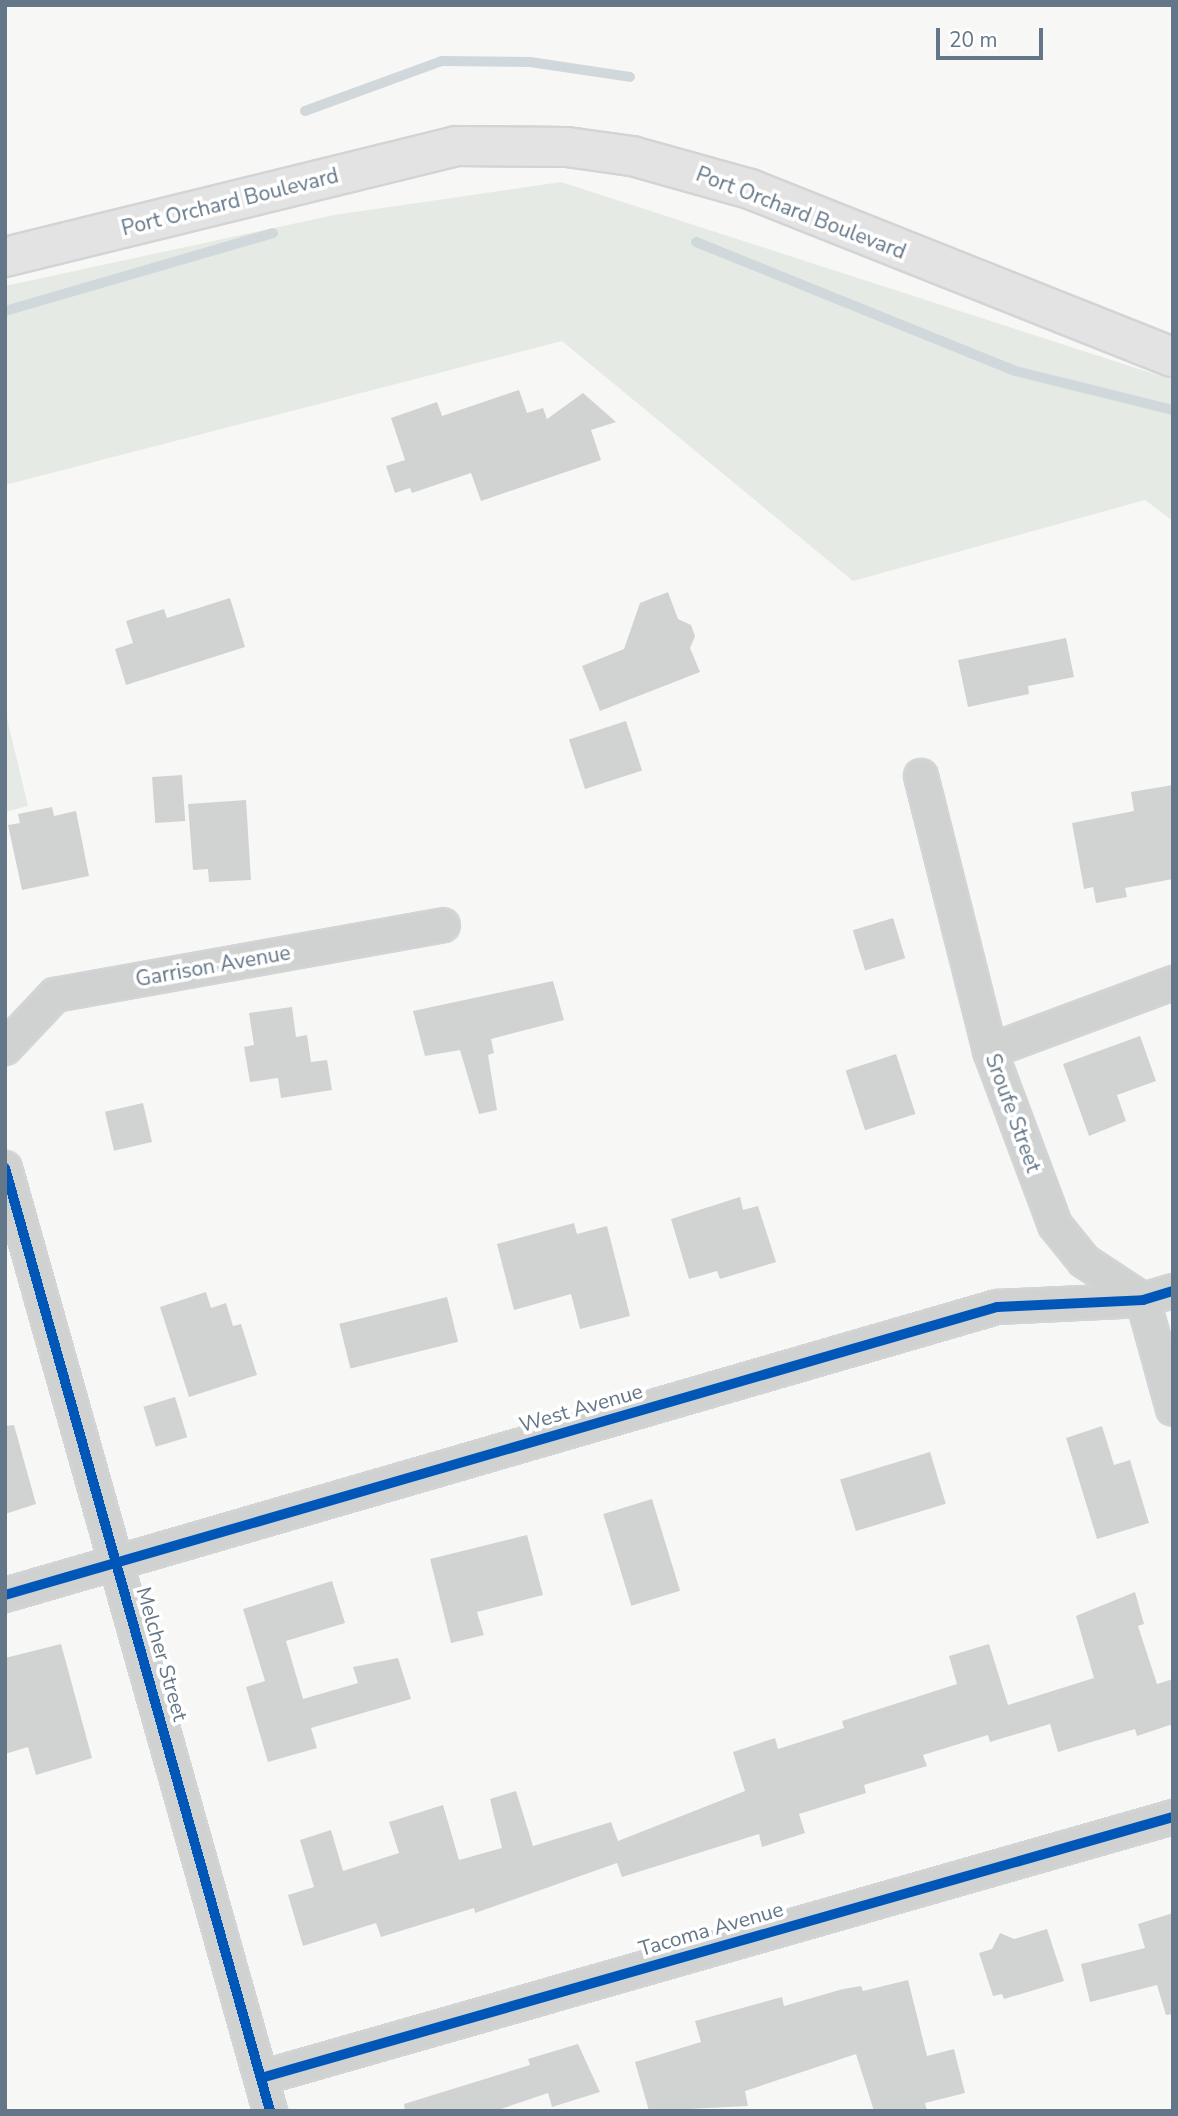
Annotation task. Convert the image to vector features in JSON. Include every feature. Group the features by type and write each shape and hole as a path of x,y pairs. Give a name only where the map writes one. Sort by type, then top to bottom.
{"main road":[{"name":"Port Orchard Boulevard","path":"5,257 456,146 567,147 632,156 750,189 1173,357"}],"street":[{"name":"Sroufe Street","path":"921,776 990,1051 1055,1225 1084,1261 1143,1300"},
{"name":"Garrison Avenue","path":"5,1048 55,995 443,925"},
{"path":"990,1051 1173,983"},
{"name":"Melcher Street","path":"5,1168 270,2111"},
{"name":"West Avenue","path":"5,1595 997,1307 1143,1300 1173,1291"},
{"path":"1143,1300 1173,1409"},
{"name":"Tacoma Avenue","path":"261,2078 1173,1817"}],"shaded area":[{"path":"561,182 1173,380 1173,521 1145,500 853,581 562,341 5,485 5,286 334,215"},
{"path":"5,710 28,806 5,812"}],"building":[{"path":"519,390 527,413 543,408 547,419 583,393 616,422 591,430 601,460 481,501 471,473 412,493 410,488 395,493 386,466 405,460 391,418 437,402 442,416"},
{"path":"668,592 678,619 691,625 695,636 690,648 700,672 600,711 582,666 624,649 640,603"},
{"path":"230,598 245,647 126,685 115,649 133,643 126,621 164,609 167,618"},
{"path":"1066,638 1074,677 1028,686 1029,694 968,707 958,660"},
{"path":"626,721 642,770 585,789 569,740"},
{"path":"182,775 185,821 155,823 152,777"},
{"path":"1173,785 1173,879 1125,888 1127,897 1096,903 1093,887 1084,889 1072,823 1134,811 1131,792"},
{"path":"246,800 251,880 209,882 208,869 193,870 188,804"},
{"path":"52,807 54,816 76,811 89,876 22,890 8,825 20,823 18,814"},
{"path":"893,918 905,958 865,970 853,930"},
{"path":"553,981 564,1020 491,1039 494,1053 488,1055 497,1110 479,1114 460,1050 425,1056 413,1011"},
{"path":"292,1007 296,1037 307,1035 311,1062 327,1060 332,1090 281,1098 278,1078 250,1082 244,1047 254,1045 249,1013"},
{"path":"1140,1036 1156,1081 1117,1095 1126,1121 1089,1136 1063,1064"},
{"path":"896,1054 915,1114 865,1130 846,1070"},
{"path":"143,1103 152,1142 114,1151 105,1112"},
{"path":"740,1197 743,1210 758,1206 776,1262 720,1279 717,1271 689,1279 671,1219"},
{"path":"574,1223 577,1234 607,1226 630,1316 580,1329 571,1294 514,1310 497,1244"},
{"path":"206,1292 211,1308 226,1303 233,1326 241,1324 257,1375 189,1397 160,1307"},
{"path":"447,1297 458,1342 350,1368 339,1324"},
{"path":"175,1397 187,1437 156,1447 143,1407"},
{"path":"14,1425 36,1504 5,1514 5,1426"},
{"path":"1102,1426 1114,1465 1130,1460 1149,1523 1097,1539 1066,1438"},
{"path":"930,1452 946,1504 856,1531 840,1479"},
{"path":"652,1499 680,1591 631,1606 603,1514"},
{"path":"527,1535 543,1595 477,1612 484,1635 451,1643 430,1559"},
{"path":"332,1581 345,1623 286,1641 303,1699 358,1683 353,1667 398,1658 411,1699 311,1728 317,1748 268,1762 246,1687 265,1681 243,1609"},
{"path":"1135,1592 1144,1624 1138,1626 1157,1684 1173,1679 1173,1724 1137,1736 1135,1729 1058,1752 1050,1724 990,1742 988,1735 923,1755 927,1766 864,1785 866,1793 799,1814 805,1833 762,1847 759,1834 622,1877 617,1863 475,1913 474,1908 381,1937 376,1923 303,1946 288,1895 314,1887 300,1840 331,1830 343,1871 399,1853 389,1822 443,1805 459,1860 502,1848 490,1799 516,1791 533,1846 611,1822 618,1841 745,1791 733,1752 775,1738 778,1749 844,1728 842,1721 957,1684 949,1656 989,1644 1008,1705 1094,1678 1076,1616"},
{"path":"61,1644 92,1758 36,1775 28,1747 5,1754 5,1658"},
{"path":"1173,1913 1173,2014 1166,2015 1157,1985 1090,2002 1081,1964 1145,1948 1138,1924"},
{"path":"1047,1929 1064,1981 1004,1999 1002,1994 993,1996 979,1953 992,1949 1000,1933 1014,1939"},
{"path":"908,1980 927,2056 954,2049 965,2093 925,2103 927,2111 874,2111 856,2054 745,2091 748,2106 649,2111 635,2062 701,2042 695,2021 782,1997 784,2006 843,1989 861,1986 863,1991"},
{"path":"578,2044 600,2092 552,2107 548,2093 495,2111 405,2111 404,2104 530,2065 528,2059"}],"waterway":[{"path":"305,111 442,61 530,62 630,77"},
{"path":"5,311 273,233"},
{"path":"696,242 1016,371 1173,410"}],"cycle path":[{"path":"5,1168 270,2111"},
{"path":"5,1595 997,1307 1143,1300 1173,1291"},
{"path":"261,2078 1173,1817"}]}
